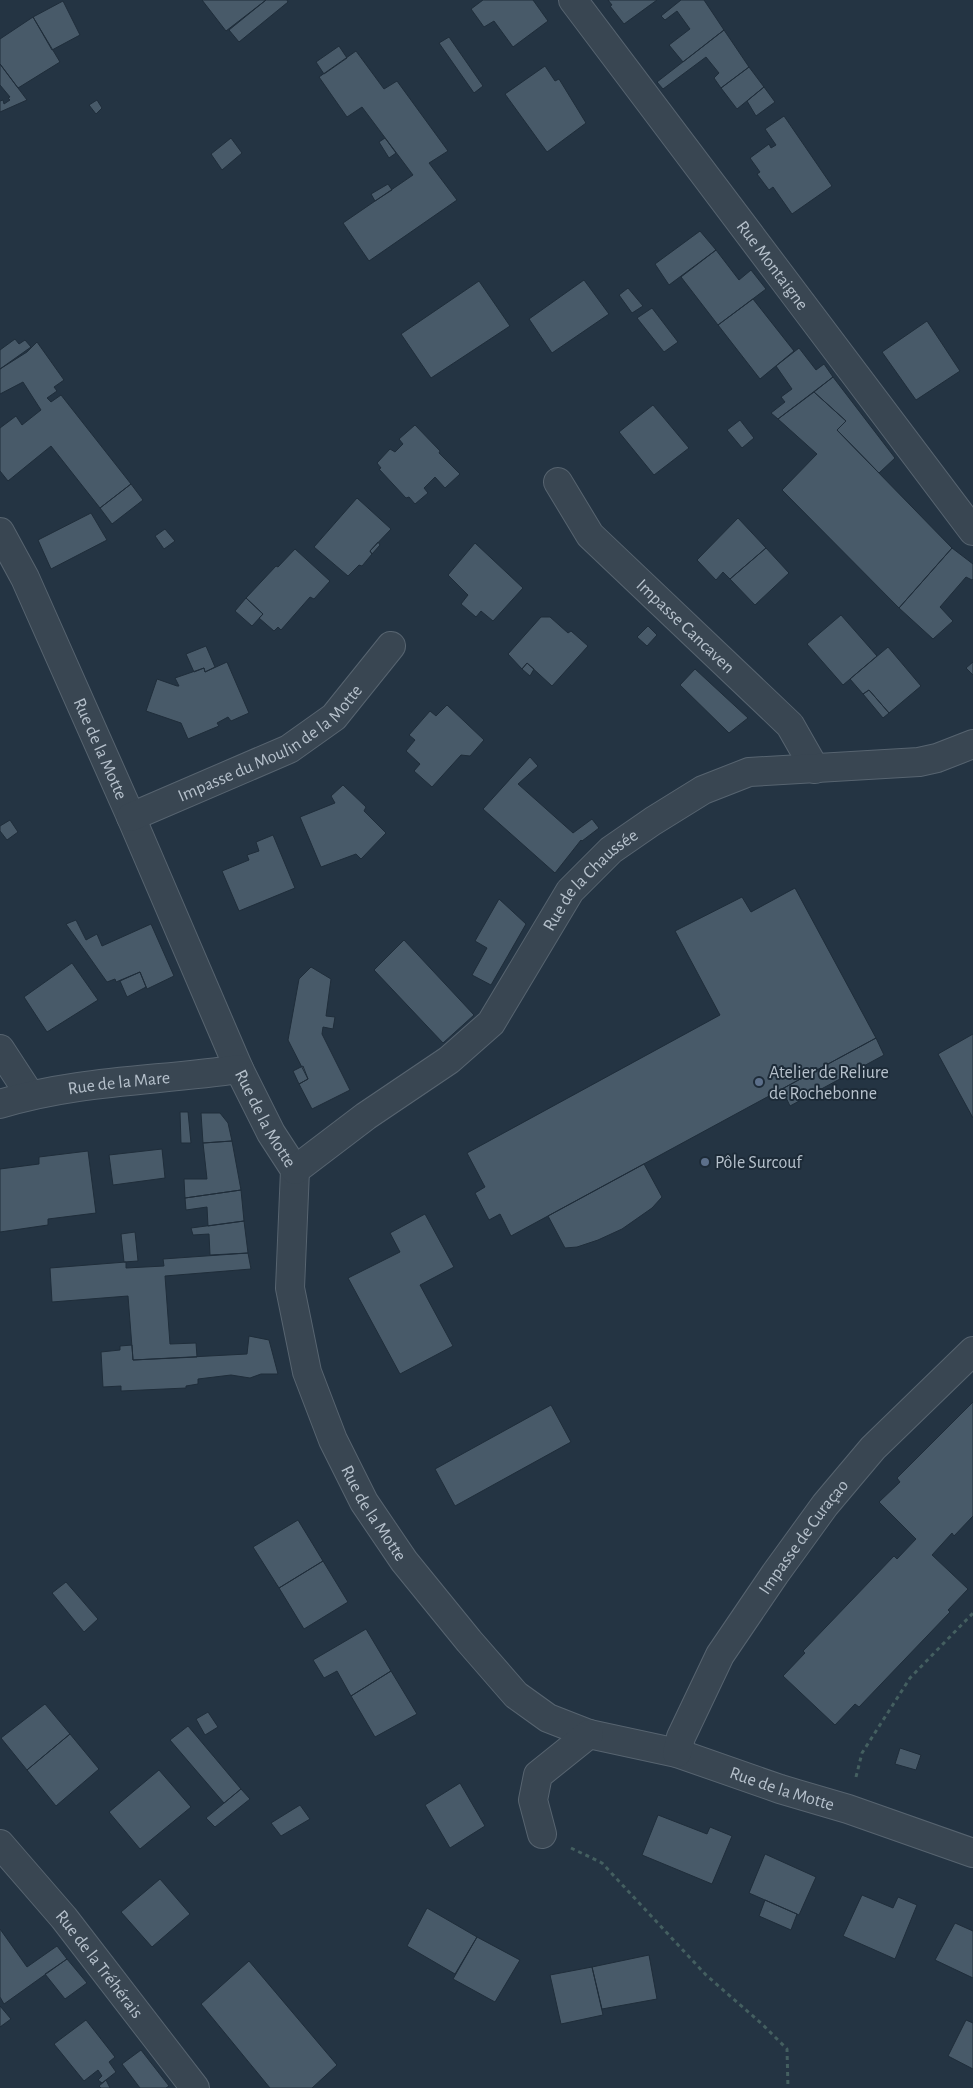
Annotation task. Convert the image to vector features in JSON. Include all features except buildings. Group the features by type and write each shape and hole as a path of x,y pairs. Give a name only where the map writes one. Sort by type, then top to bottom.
{"street":[{"name":"Rue Montaigne","path":"573,0 973,531"},
{"name":"Impasse Cancaven","path":"558,482 590,535 790,725 815,769"},
{"name":"Rue de la Motte","path":"0,532 25,578 131,817 239,1069 271,1133 295,1170 290,1288 307,1372 333,1440 364,1502 404,1561 516,1695 548,1718 589,1734 678,1753 780,1789 848,1809 973,1853"},
{"name":"Impasse du Moulin de la Motte","path":"131,817 289,749 334,717 391,646"},
{"name":"Rue de la Chaussée","path":"295,1170 366,1116 449,1060 491,1023 570,891 611,850 653,821 703,790 749,772 919,762 937,758 973,744"},
{"path":"0,1049 30,1095"},
{"name":"Rue de la Mare","path":"0,1104 30,1095 77,1086 239,1069"},
{"name":"Impasse de Curaçao","path":"678,1753 681,1737 720,1655 825,1505 873,1448 973,1351"},
{"path":"542,1834 534,1800 538,1775 589,1734"},
{"name":"Rue de la Tréhérais","path":"0,1844 64,1918 195,2088"}],"path":[{"path":"848,1809 862,1753 910,1678 973,1613"},
{"path":"542,1834 602,1863 706,1975 787,2049 788,2088"}],"place":[{"name":"Atelier de Reliure de Rochebonne","path":"759,1082"},
{"name":"Pôle Surcouf","path":"705,1162"}]}
